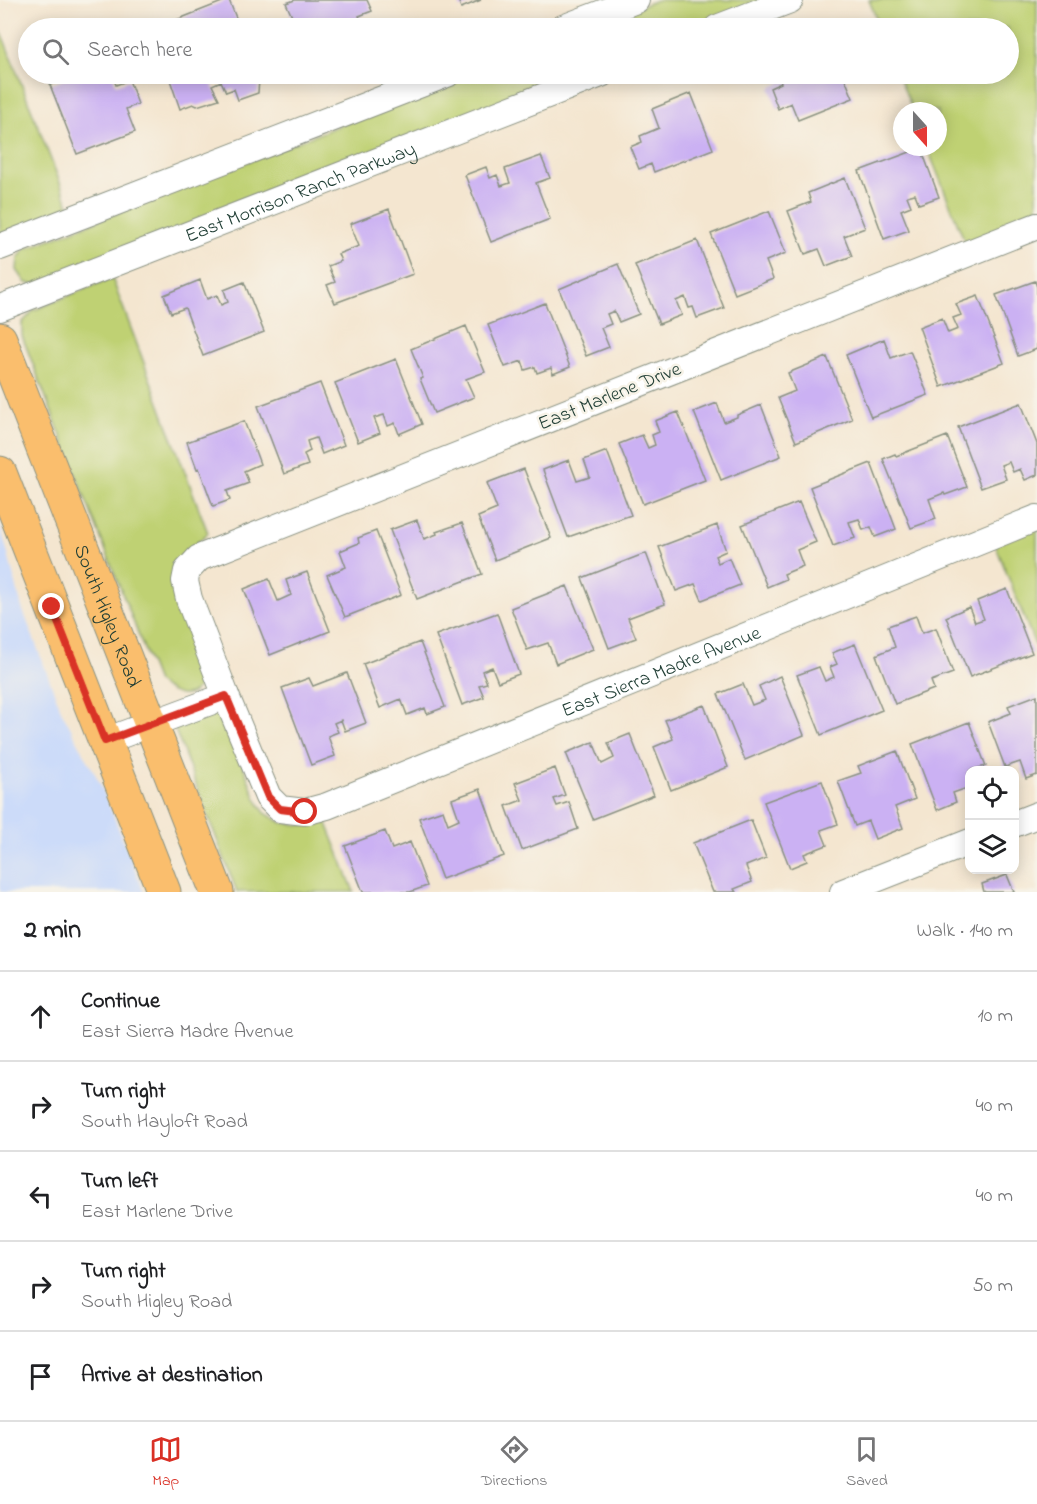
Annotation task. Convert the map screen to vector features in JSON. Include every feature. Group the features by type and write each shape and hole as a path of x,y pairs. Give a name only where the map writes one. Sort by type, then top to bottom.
{"main road":[{"name":"South Higley Road","path":"0,339 216,892"},
{"path":"0,473 164,892"}],"street":[{"path":"589,18 636,0"},
{"path":"743,18 790,0"},
{"path":"0,247 421,84"},
{"name":"East Morrison Ranch Parkway","path":"0,308 575,84"},
{"name":"East Marlene Drive","path":"226,696 189,599 185,581 187,571 199,558 1037,226"},
{"name":"East Sierra Madre Avenue","path":"226,696 268,797 280,809 305,812 327,806 1037,518"},
{"path":"105,741 226,696"},
{"path":"1019,822 1037,815"},
{"path":"843,892 965,844"}],"shaded area":[{"path":"0,524 22,608 61,710 101,785 144,892 0,892"}],"green space":[{"path":"657,0 772,0 725,18 611,18"},
{"path":"869,0 1037,0 1037,226 969,252 931,156 947,156 947,102 909,102 902,84 1019,84 1019,18 876,18"},
{"path":"0,29 18,75 18,84 21,84 71,211 0,235"},
{"path":"446,84 557,84 41,285 26,283 17,270 18,258 25,249"},
{"path":"112,278 208,533 179,559 173,575 173,588 182,615 206,672 197,689 186,695 172,692 157,682 22,336 22,323 34,310"},
{"path":"1037,518 1037,650 992,536"},
{"path":"221,709 256,799 265,813 282,823 302,825 326,821 354,892 237,892 174,727"}],"building":[{"path":"229,0 236,18 181,18"},
{"path":"295,0 367,0 372,11 359,16 360,18 293,18 286,3"},
{"path":"458,0 481,0 461,8"},
{"path":"130,84 138,104 126,109 135,132 77,154 50,85"},
{"path":"171,84 214,84 212,85 219,99 180,109"},
{"path":"222,84 259,84 258,93 238,100 234,89 226,92"},
{"path":"779,84 847,84 853,98 798,120 791,103 778,109 770,88"},
{"path":"691,93 713,149 654,172 651,164 639,169 630,147 642,142 640,136 659,128 652,109"},
{"path":"541,156 550,178 536,183 550,219 491,242 465,175 486,167 490,178 497,175 501,186 510,183 505,169"},
{"path":"899,156 924,156 939,197 919,204 915,194 907,196 911,206 901,210 909,230 884,239 859,171"},
{"path":"845,178 865,228 844,236 852,256 826,266 819,249 805,254 788,211 811,202 808,193"},
{"path":"389,209 413,274 335,303 327,285 335,282 328,266 341,261 338,254 359,246 350,224"},
{"path":"769,211 786,253 766,261 773,279 735,294 711,234"},
{"path":"697,240 724,308 697,318 693,307 689,308 685,297 676,301 682,315 659,324 635,265"},
{"path":"618,264 639,314 619,322 614,311 607,314 611,324 601,328 609,347 586,356 559,289"},
{"path":"200,280 207,299 217,295 221,305 228,302 224,290 244,282 264,332 203,356 185,308 171,313 164,295"},
{"path":"1035,281 1037,287 1037,349 1018,356 996,295"},
{"path":"978,296 1004,363 941,387 919,327 942,318 948,333 958,329 953,318 961,315 956,304"},
{"path":"545,303 570,367 553,374 551,368 537,373 535,367 525,370 522,361 505,367 488,325"},
{"path":"466,326 485,372 466,379 474,397 434,413 411,349"},
{"path":"884,339 891,358 910,351 928,395 871,417 846,355"},
{"path":"827,357 852,419 796,442 778,398 795,391 788,373"},
{"path":"396,359 422,424 399,434 395,423 388,426 384,415 374,418 380,433 358,442 335,383"},
{"path":"320,383 344,445 322,454 316,438 307,441 310,451 304,454 308,465 284,474 258,406"},
{"path":"717,403 724,422 761,405 781,456 721,480 694,412"},
{"path":"1021,403 1037,444 1037,475 1025,480 1020,469 1013,472 1009,462 1001,465 1006,479 981,488 958,427"},
{"path":"678,412 705,480 643,504 619,444 642,435 648,448 655,445 652,435 659,432 655,421"},
{"path":"244,421 260,464 244,471 249,483 227,491 230,500 213,506 187,442"},
{"path":"947,436 967,487 929,499 936,519 911,528 883,459"},
{"path":"607,451 631,515 568,537 543,470 569,460 577,481 590,477 584,460"},
{"path":"871,463 896,529 875,537 871,527 863,530 859,519 849,522 855,538 833,546 810,487"},
{"path":"524,469 551,538 495,560 478,517 497,509 487,483"},
{"path":"799,502 816,542 797,550 803,566 784,574 786,579 767,587 742,525"},
{"path":"417,520 424,539 462,523 482,574 417,599 390,530"},
{"path":"717,525 726,551 715,556 718,563 729,558 740,585 702,600 695,584 676,591 659,547"},
{"path":"376,531 401,595 345,617 327,575 346,567 340,551 359,543 358,538"},
{"path":"646,553 665,604 628,618 636,638 609,648 582,578"},
{"path":"307,572 330,631 270,655 244,589 269,579 278,601 291,595 286,580"},
{"path":"567,586 593,649 556,664 548,643 527,650 511,608"},
{"path":"1007,589 1032,653 970,677 946,617 969,607 975,622 984,619 977,601"},
{"path":"497,613 519,674 498,682 492,667 482,671 487,683 479,685 484,697 462,705 436,635"},
{"path":"916,616 922,633 936,628 953,673 931,681 934,689 895,704 876,655 895,647 888,626"},
{"path":"420,642 445,707 427,714 425,708 407,715 401,699 380,708 363,664"},
{"path":"855,644 882,710 821,735 797,675 819,667 825,681 834,677 830,667 837,664 832,653"},
{"path":"347,673 366,723 345,731 341,720 334,723 338,732 328,736 335,756 311,765 282,688 309,678 313,686"},
{"path":"780,676 804,735 745,760 718,694 743,684 752,705 765,700 759,686"},
{"path":"1037,695 1037,775 1026,779 1020,762 1005,766 988,722 1011,713 1008,706"},
{"path":"704,705 728,767 671,790 654,747 673,739 665,720"},
{"path":"969,722 986,766 965,766 965,789 953,793 956,802 937,810 912,744"},
{"path":"630,734 654,795 593,819 566,753 593,742 602,764 614,758 608,743"},
{"path":"897,751 915,799 895,807 903,828 875,839 868,821 855,826 838,781 861,773 858,766"},
{"path":"555,768 565,795 554,799 557,806 569,802 578,829 522,850 506,806 522,800 515,783"},
{"path":"822,781 838,824 821,830 827,845 804,854 807,861 790,868 764,802"},
{"path":"480,789 504,856 442,879 419,818 443,810 448,824 459,819 452,799"},
{"path":"751,820 766,858 746,866 752,882 734,889 736,892 713,892 693,843"},
{"path":"385,831 392,849 410,842 427,886 410,892 363,892 345,846"},
{"path":"1007,875 1014,892 984,892 982,884"}],"route":[{"path":"52,607 105,741 226,696 268,797 280,809 305,812"}]}
